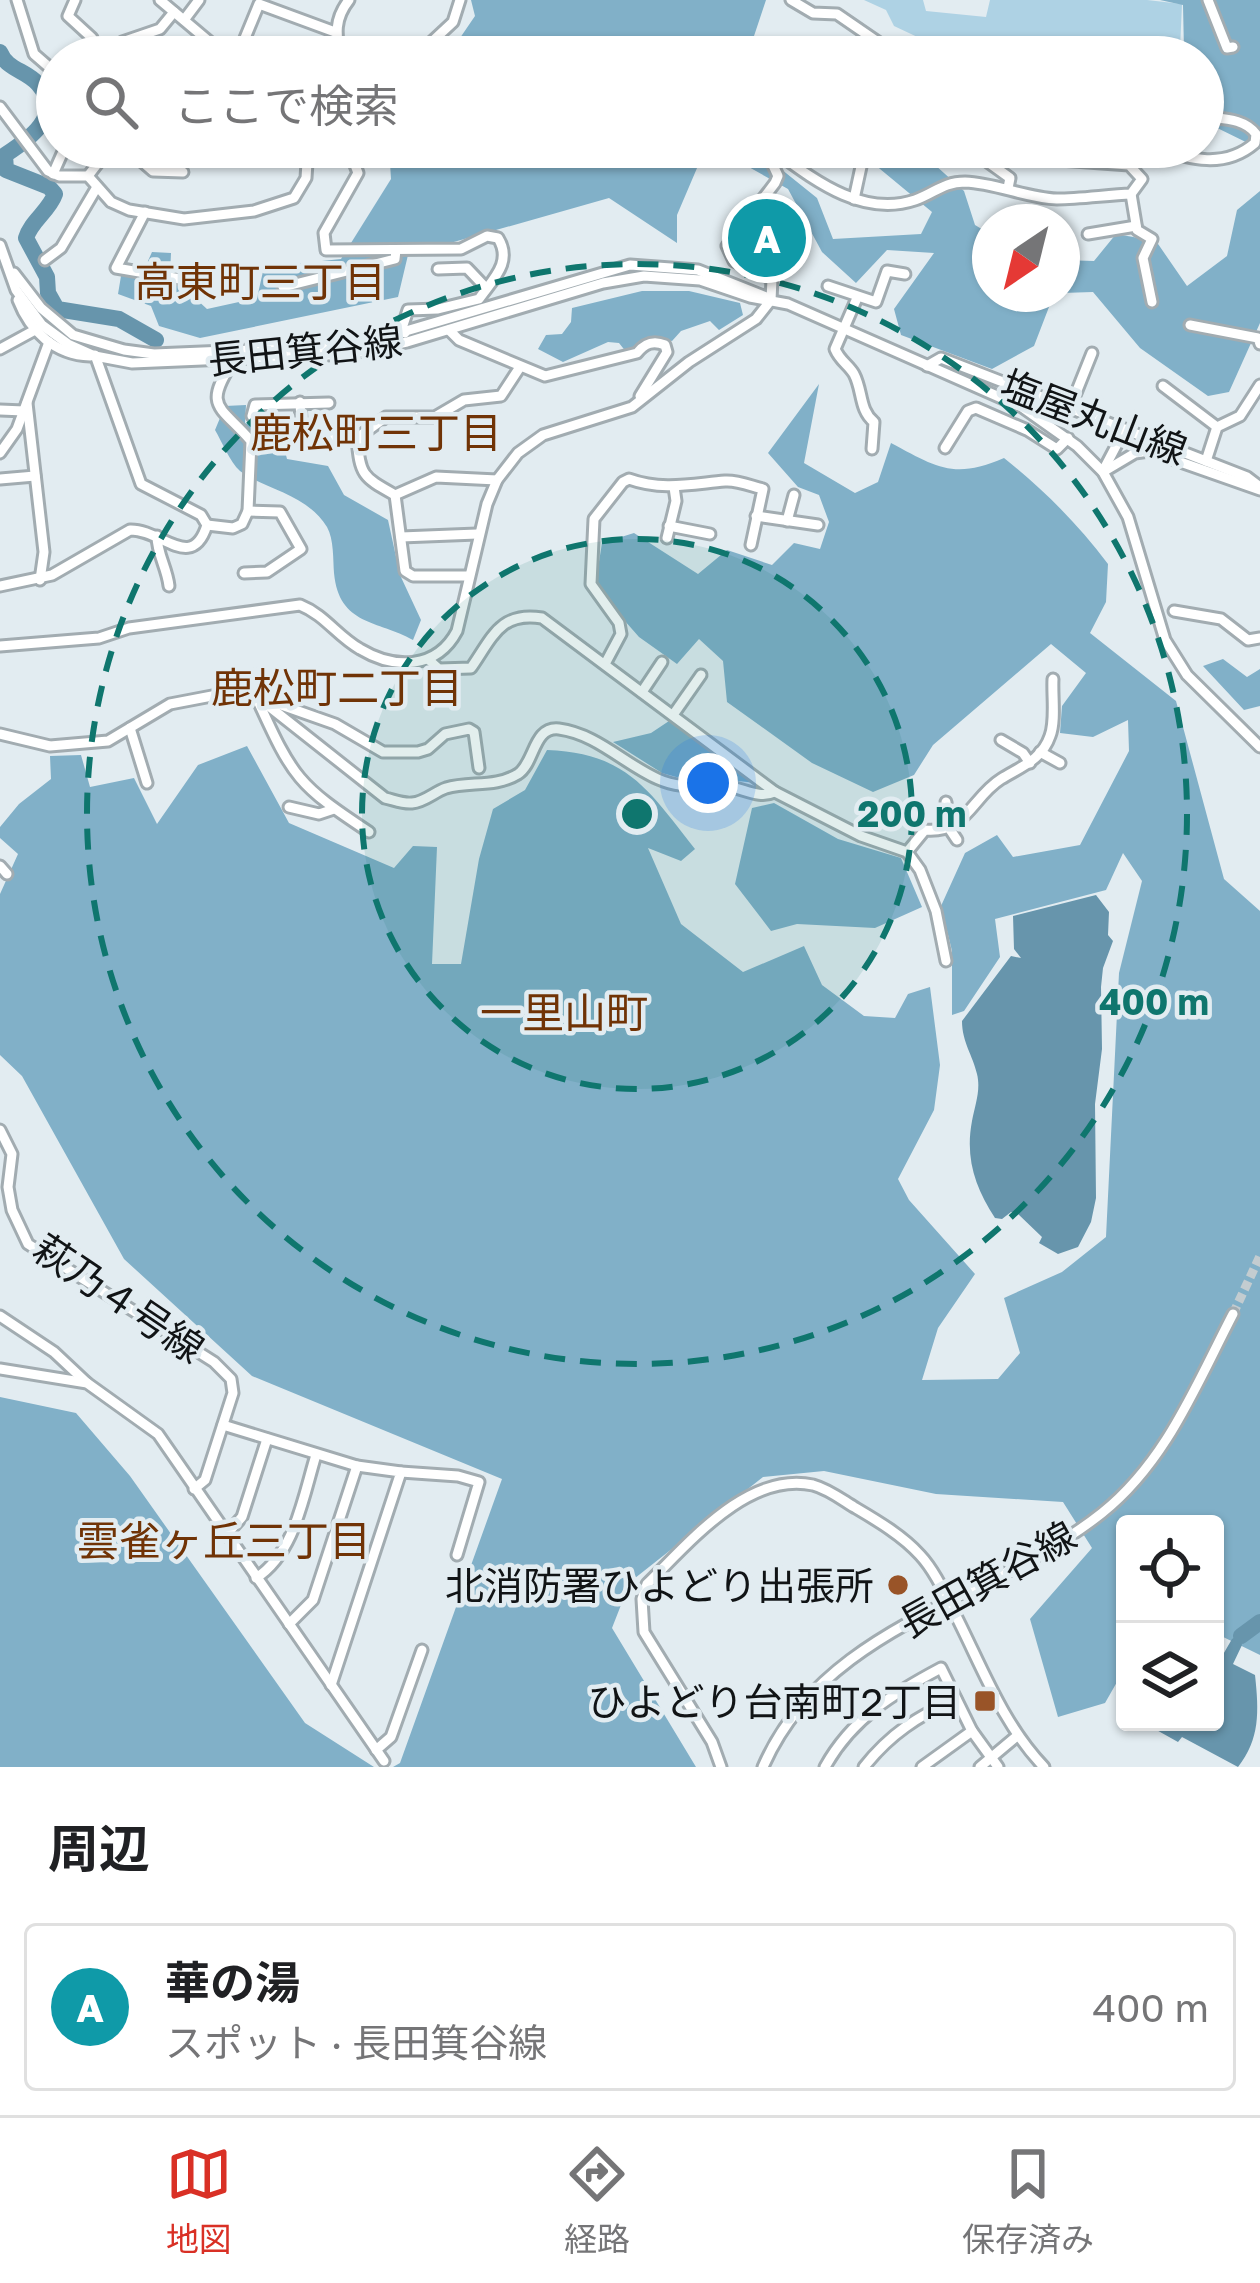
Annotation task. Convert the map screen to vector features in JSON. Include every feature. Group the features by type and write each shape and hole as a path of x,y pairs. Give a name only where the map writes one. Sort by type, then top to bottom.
{"street":[{"path":"16,0 36,56"},
{"path":"75,0 68,16 90,36"},
{"path":"160,0 203,36"},
{"path":"140,36 160,29 199,0"},
{"path":"336,36 340,12 350,0"},
{"path":"439,36 460,0"},
{"path":"791,0 813,13 837,14 868,36"},
{"path":"1208,0 1222,36"},
{"path":"246,36 259,4 335,32"},
{"path":"1224,43 1226,48 1233,46"},
{"path":"3,110 36,153"},
{"path":"1224,119 1240,122 1256,134 1255,143 1224,162"},
{"path":"48,168 88,176 111,202 184,219 282,204 294,197 306,168"},
{"path":"88,176 94,168"},
{"path":"150,168 183,172"},
{"path":"356,168 358,173 324,233 326,250 461,248 487,236 503,244 503,265 479,299 438,309 408,310 405,332"},
{"path":"0,646 99,638 129,628 300,604 317,611 364,652 410,664 429,661 450,644 457,631 477,534 497,480 518,453 543,435 632,407 689,362 756,319 771,300 772,279 734,262 727,246 776,183 774,168"},
{"path":"798,168 822,186 854,199 893,206 920,199 945,182 1008,188 1056,199 1131,194"},
{"path":"854,199 861,168"},
{"path":"996,168 1010,178 1008,188"},
{"path":"1132,168 1142,179 1131,194 1136,226 1152,239 1143,259 1143,288 1152,302"},
{"path":"45,260 61,248 97,187"},
{"path":"145,212 116,268 199,286"},
{"path":"1088,234 1136,226"},
{"name":"長田箕谷線","path":"0,245 13,272 58,324 98,344 166,354 326,347 405,332 630,266 698,270 753,289 1022,407 1068,437 1103,472 1134,533 1154,615 1165,640 1187,675 1260,747"},
{"path":"283,287 395,259 395,250"},
{"path":"438,268 467,268 486,289"},
{"path":"828,286 876,302 887,271 905,274"},
{"name":"長田箕谷線","path":"13,272 16,290 42,325 68,344 95,356 154,364 350,354 603,283 644,276 700,280 771,300"},
{"path":"16,290 20,307 49,342 80,356 95,356"},
{"path":"857,298 836,349 837,358 850,368 866,416 874,422 872,449"},
{"path":"1190,325 1258,338 1260,344"},
{"path":"0,349 35,330"},
{"path":"448,330 459,340 544,376 637,353 644,345 665,345 667,352 632,407"},
{"path":"0,452 26,407 49,342"},
{"path":"98,344 95,356 140,484 201,515 207,525"},
{"path":"1070,408 1093,353"},
{"name":"塩屋丸山線","path":"927,366 941,358 1247,477 1260,489"},
{"path":"207,525 232,528 242,524 248,511 251,441 220,412 215,401 217,388 234,361"},
{"path":"300,402 302,440 357,438 386,417 435,417 464,400 501,396 520,368"},
{"path":"1206,461 1217,427 1240,416 1260,385"},
{"path":"1163,386 1217,427"},
{"path":"252,416 255,405 266,401 328,403"},
{"path":"0,410 26,407"},
{"path":"26,407 44,552 40,580"},
{"path":"945,448 968,411 976,408 1027,430 1049,447 1057,449 1068,437"},
{"path":"1103,472 1125,429"},
{"path":"357,438 359,467 368,481 395,495"},
{"path":"1103,472 1135,453 1149,451 1260,489"},
{"path":"395,495 450,475 497,480"},
{"path":"448,493 450,475"},
{"path":"0,479 35,476"},
{"path":"605,664 621,634 619,623 591,584 594,519 628,479 654,488 729,480 763,489 751,544"},
{"path":"674,487 676,501 668,532 710,534"},
{"path":"395,495 405,572 469,576"},
{"path":"787,521 794,495"},
{"path":"244,573 267,572 301,549 280,512 248,511"},
{"path":"756,516 818,525"},
{"path":"0,586 40,580 130,530 143,529 175,546 195,545 207,525"},
{"path":"400,537 477,534"},
{"path":"157,536 169,586"},
{"path":"1174,610 1221,619 1248,640 1259,639"},
{"path":"429,661 440,669 471,668 512,617 542,618 776,792 862,836 907,852 936,911 946,961"},
{"path":"641,692 662,662"},
{"path":"673,715 701,674"},
{"path":"914,821 926,830 949,829 972,812 997,781 1030,763 1055,737 1053,679"},
{"path":"0,734 50,746 108,741 170,704 238,691 335,724 382,752 418,752 445,734 469,728 474,732 479,768"},
{"path":"256,696 385,798 402,802 417,803 446,788 487,785 516,775 525,768 540,737 560,729 608,746 657,778 700,789 722,786 766,796 776,792"},
{"path":"256,696 286,764 313,795 369,832"},
{"path":"130,728 147,783"},
{"path":"1001,740 1023,752 1030,763"},
{"path":"1040,752 1060,763"},
{"path":"946,802 949,829 957,840"},
{"path":"289,807 319,814 334,809"},
{"path":"907,852 926,830"},
{"name":"萩乃４号線","path":"0,1130 13,1154 8,1187 12,1210 28,1244 214,1362 231,1379 233,1394 223,1425"},
{"name":"長田箕谷線","path":"763,1767 790,1717 850,1657 998,1578 1102,1512 1166,1442 1233,1314"},
{"path":"0,1316 55,1352 87,1383 158,1434 385,1761"},
{"path":"0,1369 87,1383"},
{"path":"194,1489 205,1480 223,1425 357,1466 458,1476 479,1482 457,1556"},
{"path":"226,1535 242,1517 267,1439"},
{"path":"256,1578 280,1558 316,1455"},
{"path":"289,1624 313,1600 357,1466"},
{"path":"331,1685 401,1472"},
{"path":"721,1767 712,1742 644,1632 642,1599 647,1584 684,1548 751,1495 774,1485 813,1485 827,1490 922,1556 1017,1736 1044,1767"},
{"path":"376,1750 391,1737 422,1650"},
{"path":"830,1765 872,1710 941,1668 994,1762"},
{"path":"864,1767 879,1747 913,1719 956,1699"},
{"path":"922,1767 972,1730"},
{"path":"980,1767 994,1762 1017,1736"}],"shaded area":[{"path":"471,0 766,0 754,36 461,36 475,16"},
{"path":"864,0 923,0 926,11 986,17 990,0 1182,4 1181,36 915,36 894,26 886,10"},
{"path":"1160,0 1260,0 1260,149 1224,131 1224,36 1184,36 1183,5"},
{"path":"390,168 697,168 677,215 677,243 609,198 408,255 398,297 200,338 159,326 151,306 118,294 121,276 143,272 152,252 171,253 170,275 207,309 257,298 264,267 341,259 391,179"},
{"path":"750,168 780,168 817,198 833,239 921,234 932,212 879,168 938,168 964,191 972,216 972,312 1047,312 1034,346 992,369 901,335 894,309 934,253 887,250 856,283 822,252 788,189"},
{"path":"1260,191 1260,323 1229,392 1208,396 1140,348 1093,292 1080,292 1080,261 1094,261 1116,234 1156,241 1187,286 1227,256 1237,210"},
{"path":"642,291 689,291 740,303 743,315 719,330 710,321 681,331 672,341 658,337 627,353 619,343 608,342 563,362 538,349 546,335 562,334 571,322 572,308"},
{"path":"819,384 804,463 855,493 878,482 891,443 946,468 972,468 1004,458 1046,495 1108,564 1106,602 1090,633 1176,701 1224,879 1260,911 1260,1655 1224,1637 1224,1515 1116,1515 1116,1684 1105,1703 1058,1717 1030,1619 1092,1548 1063,1502 936,1494 824,1471 763,1477 630,1582 612,1628 696,1767 393,1767 400,1763 502,1479 252,1376 124,1259 22,1076 0,1055 0,894 18,854 0,838 0,827 19,804 51,779 50,756 81,755 90,787 134,778 157,824 198,765 247,746 289,823 394,868 413,846 437,847 432,964 461,964 479,859 493,809 525,790 547,750 575,753 617,767 649,793 695,849 681,861 648,848 681,924 743,972 804,946 822,985 864,1016 895,1018 908,994 930,987 940,1065 934,1110 898,1179 909,1200 975,1274 938,1328 922,1380 998,1379 1020,1353 1004,1298 1062,1272 1106,1237 1119,973 1142,881 1123,853 1106,890 995,919 1000,957 964,1011 952,1015 952,951 941,906 965,853 997,835 1013,857 1080,845 1129,751 1128,720 1093,737 1060,733 1062,706 1086,673 1051,644 933,745 914,775 873,792 812,763 727,702 723,661 699,639 677,664 639,637 595,587 602,543 634,533 698,574 727,550 772,565 794,543 820,549 829,522 819,495 798,487 768,453"},
{"path":"246,405 245,423 282,439 287,459 328,466 344,495 388,520 400,575 421,620 413,640 352,612 337,590 327,527 308,506 249,477 233,462 215,430 225,406"},
{"path":"1223,659 1247,677 1260,669 1260,706 1244,710 1203,666"},
{"path":"669,721 756,783 694,782 662,773 613,742 651,733"},
{"path":"774,803 838,839 901,858 922,907 875,928 797,924 771,931 735,884 752,808"},
{"path":"1096,895 1109,912 1108,935 1113,941 1101,987 1096,1198 1078,1247 1058,1254 1039,1243 1042,1237 1017,1213 995,1218 977,1183 970,1147 978,1080 962,1021 1011,956 1021,958 1014,949 1013,916"},
{"path":"0,1397 76,1413 130,1476 305,1723 374,1767 0,1767"},
{"path":"1239,1635 1242,1645 1233,1664 1255,1675 1257,1713 1254,1735 1238,1767 1182,1737 1178,1742 1158,1731 1224,1731 1224,1653"}],"waterway":[{"path":"0,52 7,63 36,82"},
{"path":"36,130 5,155 6,170 49,187 55,194 26,238 47,277 48,293 57,309 119,319 156,340"},
{"path":"1241,1636 1260,1622"}],"tunnel":[{"path":"1233,1314 1260,1256"}],"place":[{"name":"華の湯","path":"767,238"},
{"name":"北消防署ひよどり出張所","path":"898,1585"},
{"name":"ひよどり台南町2丁目","path":"985,1701"}],"district":[{"name":"高東町三丁目","path":"260,281"},
{"name":"鹿松町三丁目","path":"376,432"},
{"name":"鹿松町二丁目","path":"337,687"},
{"name":"一里山町","path":"564,1012"},
{"name":"雲雀ヶ丘三丁目","path":"224,1540"}]}
